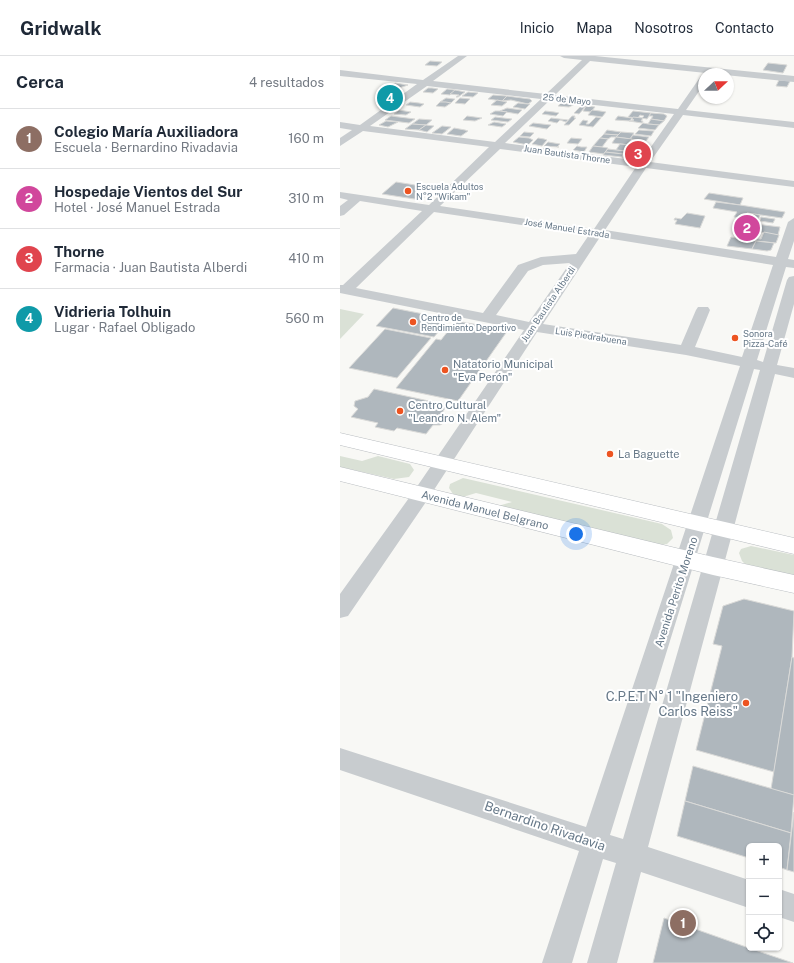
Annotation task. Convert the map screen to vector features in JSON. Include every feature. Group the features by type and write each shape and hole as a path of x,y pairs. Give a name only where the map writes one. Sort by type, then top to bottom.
{"main road":[{"path":"340,439 698,524 794,545"},
{"name":"Avenida Manuel Belgrano","path":"340,474 687,560 794,584"}],"street":[{"path":"340,143 463,56"},
{"path":"564,56 589,57 646,64 698,73"},
{"path":"646,64 653,56"},
{"path":"343,289 432,208 589,57"},
{"name":"Juan Bautista Alberdi","path":"711,68 716,61"},
{"name":"25 de Mayo","path":"340,73 794,125"},
{"path":"734,76 794,80"},
{"name":"Juan Bautista Alberdi","path":"340,610 421,495 441,462 579,258 598,233 643,164 698,86"},
{"name":"Juan Bautista Thorne","path":"340,125 794,184"},
{"name":"José Manuel Estrada","path":"340,195 598,233 787,263"},
{"path":"340,212 358,198"},
{"name":"Avenida Perito Moreno","path":"557,963 594,842 687,560 747,364 787,263 794,222"},
{"path":"487,317 523,268 541,262 579,258"},
{"path":"602,963 767,368 794,280"},
{"name":"Luis Piedrabuena","path":"343,289 533,327 686,350 794,373"},
{"path":"686,350 703,310"},
{"name":"Bernardino Rivadavia","path":"340,758 746,893"},
{"path":"782,904 794,908"}],"shaded area":[{"path":"340,309 364,314 340,339"},
{"path":"340,456 362,461 378,456 410,464 414,470 409,477 394,479 340,467"},
{"path":"463,478 662,524 671,530 673,538 667,544 661,545 498,506 512,502 476,493 463,497 453,494 449,488 450,484"},
{"path":"751,546 794,555 794,577 746,565 742,561 739,553 741,549"}],"building":[{"path":"430,61 442,62 437,66 425,65"},
{"path":"768,63 787,65 783,73 763,70"},
{"path":"779,80 790,81 787,87 776,86"},
{"path":"395,83 408,85 399,88 390,87"},
{"path":"428,88 438,89 433,93 423,92"},
{"path":"447,89 455,90 450,95 441,94"},
{"path":"455,90 465,92 456,97 459,95 450,94"},
{"path":"468,92 478,93 473,97 462,96"},
{"path":"493,95 507,96 502,101 488,99"},
{"path":"507,96 530,99 532,101 528,104 511,100 502,101"},
{"path":"446,98 455,99 451,103 440,102"},
{"path":"460,98 470,99 465,104 455,103"},
{"path":"497,100 507,102 502,106 491,105"},
{"path":"410,102 424,104 420,107 406,105"},
{"path":"440,102 451,103 445,107 436,106"},
{"path":"518,103 530,104 525,109 513,107"},
{"path":"561,103 575,104 569,107 558,106"},
{"path":"582,105 586,106 579,114 574,113"},
{"path":"586,106 595,107 591,112 583,111"},
{"path":"507,108 522,110 518,114 500,111"},
{"path":"399,110 411,112 406,115 394,114"},
{"path":"592,110 606,112 602,117 588,115"},
{"path":"495,111 507,112 503,116 490,114"},
{"path":"545,111 559,113 556,116 542,114"},
{"path":"633,111 651,113 647,119 642,118 644,116 640,115 638,118 628,117"},
{"path":"651,113 664,114 667,116 664,121 651,119 653,116 649,116"},
{"path":"391,116 415,119 409,123 385,120"},
{"path":"467,116 482,118 475,121 463,120"},
{"path":"572,116 575,116 574,118 576,118 569,125 564,125"},
{"path":"618,116 632,118 630,121 615,120"},
{"path":"495,117 512,119 508,122 491,120"},
{"path":"596,117 601,118 593,127 579,125 583,120 588,121 586,124 589,124"},
{"path":"633,117 643,118 641,121 643,121 642,123 629,121 634,120 632,119"},
{"path":"551,118 568,120 566,122 560,120 557,123 548,121"},
{"path":"419,119 432,120 426,125 412,124"},
{"path":"651,119 664,121 659,125 648,124"},
{"path":"386,121 398,122 388,127 379,125"},
{"path":"494,122 506,124 502,127 488,125"},
{"path":"533,123 551,125 547,129 529,126"},
{"path":"643,123 659,125 655,130 638,128"},
{"path":"412,124 426,125 419,130 405,129"},
{"path":"426,125 434,126 427,132 419,130"},
{"path":"442,126 451,127 442,134 432,133"},
{"path":"454,128 468,131 461,136 447,134"},
{"path":"607,130 621,132 618,135 604,134"},
{"path":"639,130 654,131 651,136 635,134"},
{"path":"524,132 534,133 530,137 520,136"},
{"path":"621,132 634,133 630,139 616,137"},
{"path":"604,134 618,135 608,139 600,138"},
{"path":"633,135 649,137 646,141 630,139"},
{"path":"519,137 533,140 528,145 513,142"},
{"path":"616,137 632,139 629,143 631,143 630,145 612,143"},
{"path":"538,138 547,140 542,146 532,144"},
{"path":"571,138 582,139 578,144 567,143"},
{"path":"600,138 608,139 602,147 593,146"},
{"path":"631,141 646,143 643,147 630,145"},
{"path":"548,142 560,144 557,147 544,146"},
{"path":"620,144 645,147 641,153 616,150"},
{"path":"577,146 587,147 584,152 573,150"},
{"path":"593,146 608,148 604,154 589,152"},
{"path":"608,149 626,151 623,154 605,152"},
{"path":"626,151 641,153 638,158 622,158"},
{"path":"605,152 623,154 622,157 603,155"},
{"name":"Escuela Adultos N°2 \"Wikam\"","path":"396,182 434,188 421,200 382,194"},
{"path":"709,193 743,198 740,205 704,199"},
{"path":"716,202 785,212 782,218 747,213 745,218 734,217 737,212 713,208"},
{"path":"687,213 705,216 700,228 675,224 677,220 674,220 675,218 681,219"},
{"path":"747,213 760,215 756,224 744,222"},
{"path":"761,217 775,219 773,223 760,221"},
{"path":"744,222 780,227 778,235 741,229"},
{"path":"741,229 755,231 753,235 758,236 756,241 737,238"},
{"path":"764,232 779,235 776,243 756,241 757,239 761,239"},
{"path":"731,237 756,241 752,249 727,246"},
{"path":"756,241 774,243 771,250 767,251 752,249"},
{"name":"Centro de Rendimiento Deportivo","path":"393,308 449,319 434,337 376,326"},
{"name":"Natatorio Municipal \"Eva Perón\"","path":"456,321 508,330 458,401 396,388 436,339 441,340"},
{"path":"385,329 431,338 397,378 349,368"},
{"name":"Centro Cultural \"Leandro N. Alem\"","path":"374,389 447,405 442,413 447,415 447,421 440,425 433,425 426,434 397,428 394,431 375,427 378,423 351,417 358,409 354,406 355,401 368,397"},
{"name":"C.P.E.T N° 1 \"Ingeniero Carlos Reiss\"","path":"744,599 794,611 792,657 774,772 696,750 722,646 713,644 723,606"},
{"path":"792,657 794,658 794,795 771,789"},
{"path":"693,766 794,795 791,833 685,801"},
{"path":"685,801 791,833 787,870 782,868 782,843 746,843 746,857 677,836"},
{"path":"794,812 794,872 787,870"},
{"path":"664,918 746,947 746,951 758,951 793,963 653,963"}],"place":[{"name":"Vidrieria Tolhuin","path":"390,98"},
{"name":"Thorne","path":"638,154"},
{"name":"Escuela Adultos N°2 \"Wikam\"","path":"408,191"},
{"name":"Hospedaje Vientos del Sur","path":"747,228"},
{"name":"Centro de Rendimiento Deportivo","path":"413,322"},
{"name":"Sonora Pizza-Café","path":"735,338"},
{"name":"Natatorio Municipal \"Eva Perón\"","path":"445,370"},
{"name":"Centro Cultural \"Leandro N. Alem\"","path":"400,411"},
{"name":"La Baguette","path":"610,454"},
{"name":"C.P.E.T N° 1 \"Ingeniero Carlos Reiss\"","path":"746,703"},
{"name":"Colegio María Auxiliadora","path":"683,923"}]}
